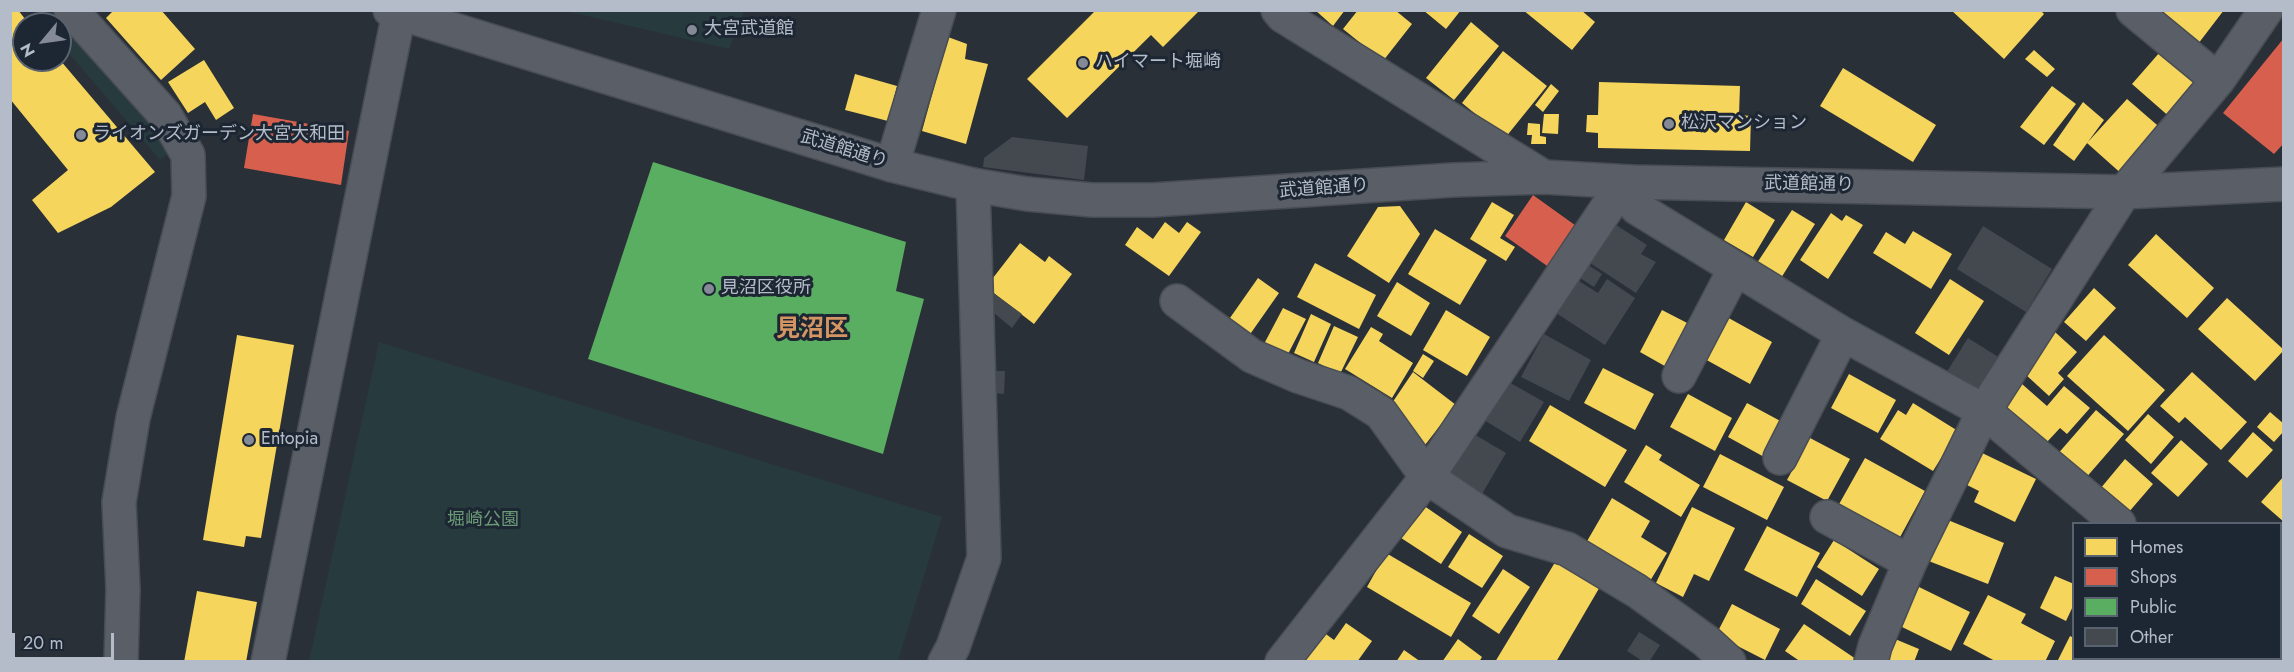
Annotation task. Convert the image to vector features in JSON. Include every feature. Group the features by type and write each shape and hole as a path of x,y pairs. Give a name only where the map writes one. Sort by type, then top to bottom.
{"street":[{"path":"70,10 165,115 188,155 189,196 133,418 119,502 123,589 121,662"},
{"path":"892,165 939,10"},
{"path":"2133,10 2218,80"},
{"path":"1871,662 1875,646 1910,562 1984,411 2124,192 2218,80 2266,10"},
{"path":"268,662 396,11"},
{"name":"武道館通り","path":"396,11 892,165 973,185 1027,194 1092,200 1153,200 1453,180 1544,177 1628,187 2124,192 2283,184"},
{"path":"1283,12 1544,177"},
{"path":"945,662 953,647 984,558 973,185"},
{"path":"1282,662 1427,477 1611,202 1628,187 1637,207 1735,269 1843,334 1984,411 2117,522"},
{"path":"1678,376 1735,269"},
{"path":"1177,301 1252,356 1298,376 1349,393 1381,412 1427,477 1507,531 1567,549 1637,591 1706,641 1729,662"},
{"path":"1780,458 1843,334"},
{"path":"1827,517 1910,562"}],"green space":[{"name":"大宮武道館","path":"566,11 744,11 729,49"},
{"path":"72,26 176,147 160,160 72,57"},
{"name":"堀崎公園","path":"379,342 942,517 898,661 309,661"}],"building: Homes":[{"name":"ライオンズガーデン大宮大和田","path":"13,10 20,12 12,12 12,72 70,72 155,172 111,207 58,233 32,200 68,170 10,99 10,13"},
{"path":"114,10 161,10 195,49 161,80 106,18"},
{"name":"ハイマート堀崎","path":"1096,10 1200,10 1163,47 1151,35 1067,118 1027,79"},
{"path":"1315,10 1345,10 1333,26"},
{"path":"1358,10 1395,10 1412,24 1383,61 1343,29"},
{"path":"1423,10 1461,10 1446,29"},
{"path":"1523,10 1581,10 1595,22 1572,50"},
{"path":"1951,10 2040,10 2044,14 2004,59"},
{"path":"2155,10 2224,10 2198,44"},
{"path":"1471,22 1499,46 1454,100 1426,78"},
{"path":"948,37 967,44 965,59 988,64 966,144 922,131"},
{"path":"2034,50 2055,69 2047,77 2025,59"},
{"path":"1503,51 1547,86 1505,138 1462,103"},
{"path":"2160,52 2200,87 2172,119 2132,84"},
{"path":"204,60 234,108 216,120 205,102 188,113 168,82"},
{"path":"1843,68 1936,125 1913,162 1820,106"},
{"path":"855,74 897,86 888,121 845,110"},
{"name":"松沢マンション","path":"1599,82 1740,86 1739,115 1751,116 1750,151 1598,148 1598,133 1586,132 1587,115 1598,115"},
{"path":"1551,84 1559,91 1543,112 1535,105"},
{"path":"2052,86 2076,104 2044,145 2020,127"},
{"path":"2127,99 2164,131 2124,176 2087,143"},
{"path":"2083,102 2104,120 2074,161 2053,145"},
{"path":"1544,114 1559,114 1558,134 1542,133"},
{"path":"1528,123 1540,124 1540,136 1546,137 1546,144 1531,144 1532,135 1527,135"},
{"path":"1492,202 1514,215 1500,238 1515,247 1506,261 1470,239"},
{"path":"1746,202 1775,220 1753,257 1724,240"},
{"path":"1400,206 1420,234 1389,283 1347,256 1378,207"},
{"path":"1792,210 1815,224 1781,278 1757,263"},
{"path":"1831,213 1842,221 1846,215 1863,225 1828,279 1800,260"},
{"path":"1165,222 1179,233 1187,222 1201,232 1169,276 1125,245 1137,227 1153,239"},
{"path":"1435,229 1487,260 1460,305 1408,274"},
{"path":"1913,231 1952,254 1931,289 1873,253 1886,232 1905,244"},
{"path":"2156,234 2214,288 2187,318 2128,265"},
{"path":"1020,243 1045,262 1049,256 1072,274 1034,324 986,287"},
{"path":"1315,263 1376,295 1359,329 1297,297"},
{"path":"1258,278 1279,293 1246,340 1225,325"},
{"path":"1950,279 1984,301 1949,355 1915,333"},
{"path":"1397,282 1430,303 1411,336 1377,316"},
{"path":"2094,288 2116,308 2086,341 2064,322"},
{"path":"2227,298 2284,350 2255,381 2198,329"},
{"path":"1283,308 1306,319 1287,356 1264,344"},
{"path":"1446,310 1490,337 1467,376 1423,350"},
{"path":"1662,310 1693,326 1670,369 1640,352"},
{"path":"1311,314 1331,324 1314,362 1294,353"},
{"path":"1725,316 1772,342 1750,384 1703,358"},
{"path":"1334,326 1358,337 1340,374 1318,363"},
{"path":"1371,327 1383,334 1379,341 1413,363 1392,398 1345,369"},
{"path":"2055,332 2077,352 2058,373 2064,379 2049,396 2025,374 2032,367 2028,363"},
{"name":"Entopia","path":"237,335 294,345 261,538 246,536 244,547 203,540"},
{"path":"2104,335 2165,390 2128,431 2067,376"},
{"path":"1423,354 1434,361 1423,378 1413,371"},
{"path":"1603,368 1654,394 1635,430 1584,403"},
{"path":"1413,372 1456,405 1425,445 1395,419 1390,406"},
{"path":"2192,372 2247,422 2221,450 2185,417 2179,423 2160,406"},
{"path":"1849,374 1896,400 1878,433 1831,408"},
{"path":"2022,384 2047,406 2064,386 2090,408 2067,434 2060,428 2047,442 2004,405"},
{"path":"1688,394 1732,418 1715,451 1670,427"},
{"path":"1747,403 1784,423 1766,458 1728,437"},
{"path":"1913,403 1958,431 1933,471 1880,439 1898,410 1906,415"},
{"path":"1550,405 1627,450 1605,487 1529,441"},
{"path":"2096,410 2124,434 2084,480 2056,456"},
{"path":"2270,412 2284,424 2284,431 2274,442 2257,427"},
{"path":"2148,414 2174,437 2151,464 2125,440"},
{"path":"2253,432 2273,450 2247,478 2228,461"},
{"path":"1810,438 1850,459 1827,501 1787,480"},
{"path":"2181,440 2208,464 2178,497 2151,473"},
{"path":"1646,445 1662,455 1659,460 1700,485 1681,517 1624,482"},
{"path":"1978,451 2036,479 2015,522 1974,502 1979,491 1967,485 1970,477 1967,475"},
{"path":"1720,454 1784,487 1767,520 1703,487"},
{"path":"1865,458 1925,491 1899,539 1838,506"},
{"path":"2125,459 2153,484 2128,513 2100,489"},
{"path":"2284,476 2284,522 2261,502"},
{"path":"1612,498 1650,521 1641,537 1667,553 1650,581 1586,543"},
{"path":"1417,501 1462,532 1441,564 1395,534"},
{"path":"1692,507 1735,528 1709,581 1694,574 1683,597 1656,583"},
{"path":"1943,518 2004,543 1988,584 1926,560"},
{"path":"1767,526 1820,553 1797,597 1744,570"},
{"path":"1469,534 1503,556 1482,588 1448,567"},
{"path":"1834,540 1879,569 1862,596 1817,567"},
{"path":"1386,553 1471,603 1451,637 1367,587"},
{"path":"1557,559 1601,585 1556,662 1495,662"},
{"path":"1503,569 1530,587 1499,634 1472,616"},
{"path":"2055,576 2072,583 2072,608 2066,621 2040,608"},
{"path":"1816,579 1866,611 1850,636 1801,604"},
{"path":"1919,587 1970,612 1951,651 1900,626"},
{"path":"197,591 257,602 246,662 184,662"},
{"path":"1988,595 2026,614 2021,623 2055,641 2045,662 1997,662 1963,644"},
{"path":"1732,604 1780,629 1765,660 1716,635"},
{"path":"1346,623 1372,641 1357,662 1306,662 1296,654 1315,626 1334,640"},
{"path":"1804,624 1856,659 1854,662 1801,662 1785,651"},
{"path":"2070,636 2072,637 2072,660 2102,662 2057,662"},
{"path":"1458,639 1482,657 1479,662 1442,662"},
{"path":"1895,639 1919,649 1914,662 1886,662"},
{"path":"1404,650 1421,662 1396,662"}],"building: Shops":[{"path":"2284,38 2284,143 2274,154 2223,113"},
{"path":"253,114 349,131 341,185 244,168"},
{"path":"1533,195 1579,228 1550,268 1505,236"}],"building: Public":[{"path":"653,162 906,242 896,291 924,299 883,454 588,359"}],"building: Other":[{"path":"1012,137 1088,146 1084,180 983,167 984,158"},
{"path":"1613,223 1647,245 1641,254 1656,262 1636,293 1587,261"},
{"path":"1983,226 2052,269 2026,312 1957,269"},
{"path":"1582,261 1602,274 1594,287 1574,274"},
{"path":"1607,279 1635,298 1605,345 1556,313 1577,280 1598,293"},
{"path":"988,289 1022,314 1012,328 988,308"},
{"path":"1544,334 1591,360 1569,401 1521,377"},
{"path":"1968,338 2000,358 1976,398 1943,378"},
{"path":"992,371 1005,371 1004,394 991,393"},
{"path":"1507,381 1544,402 1520,442 1484,420"},
{"path":"1467,430 1506,453 1479,499 1440,475"},
{"path":"1639,632 1660,645 1649,662 1644,662 1627,651"}],"place":[{"name":"大宮武道館","path":"692,30"},
{"name":"ハイマート堀崎","path":"1083,63"},
{"name":"松沢マンション","path":"1669,124"},
{"name":"ライオンズガーデン大宮大和田","path":"81,135"},
{"name":"見沼区役所","path":"709,289"},
{"name":"Entopia","path":"249,440"}],"district":[{"name":"見沼区","path":"812,330"}]}
